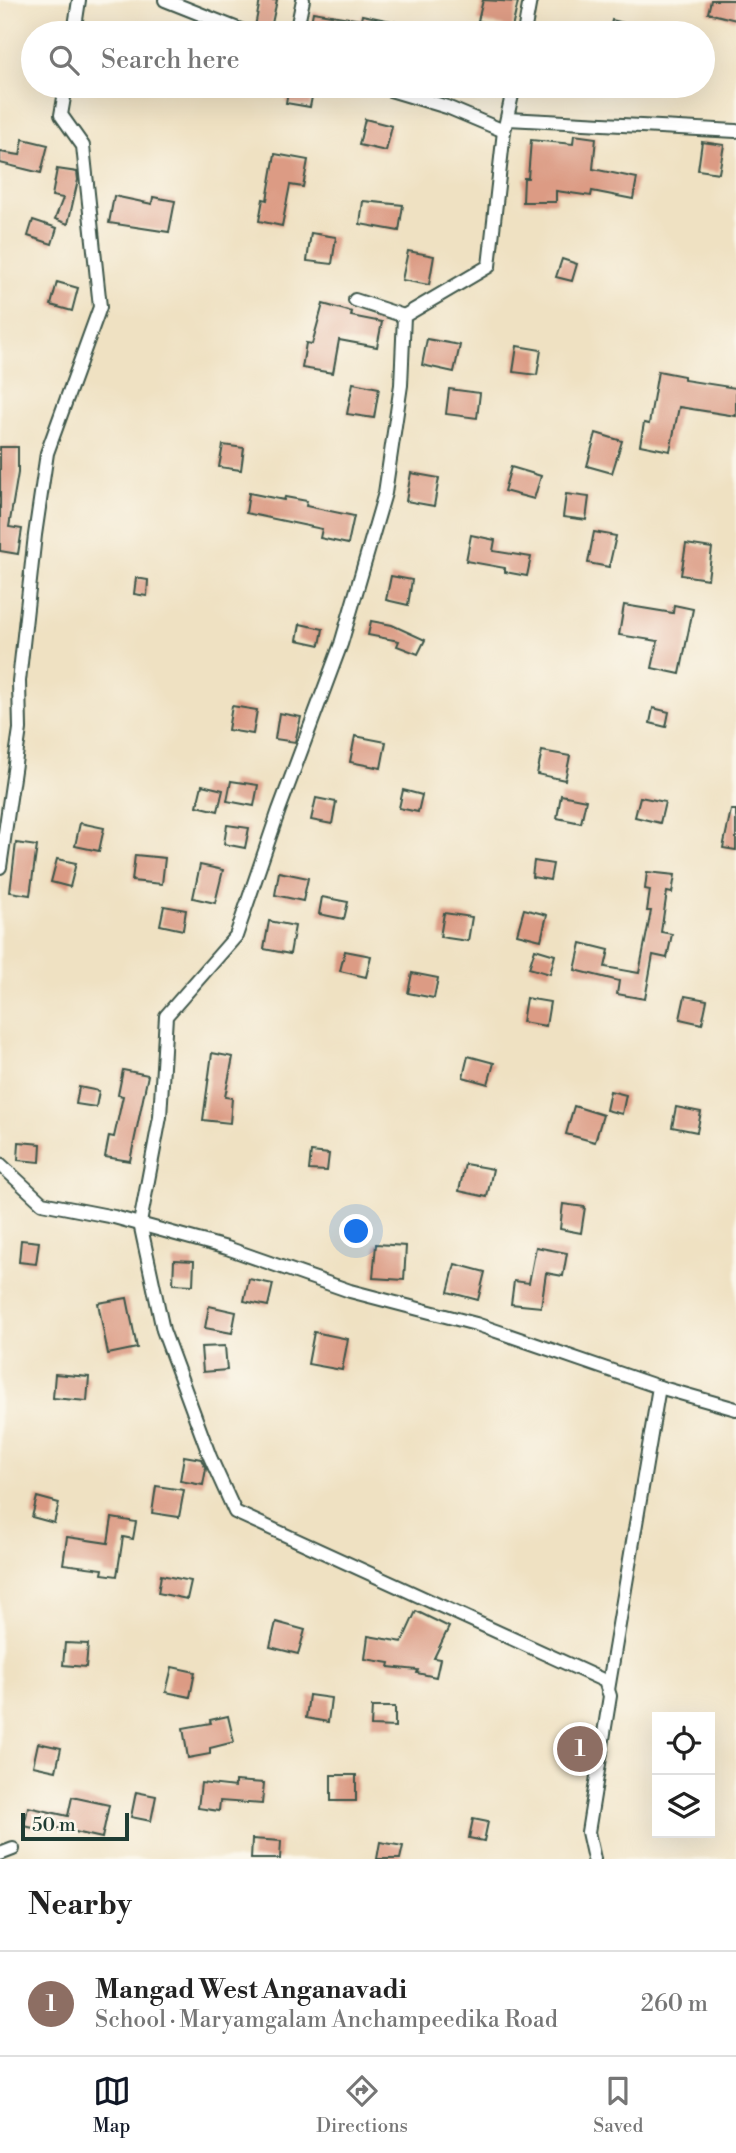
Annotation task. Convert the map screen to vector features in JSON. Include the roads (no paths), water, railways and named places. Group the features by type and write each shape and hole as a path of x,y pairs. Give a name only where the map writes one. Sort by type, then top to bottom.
{"street":[{"path":"76,21 79,0"},
{"path":"165,0 218,21"},
{"path":"299,21 303,0"},
{"path":"526,21 530,0"},
{"path":"0,867 20,729 19,681 47,453 100,307 83,146 61,115 63,98"},
{"path":"417,98 506,125 736,131"},
{"path":"355,300 404,316 489,266 512,98"},
{"path":"404,316 401,385 385,493 341,643 236,936 166,1016 160,1117 140,1223 163,1331 210,1457 235,1512 605,1681 610,1696 588,1832 594,1859"},
{"path":"0,1164 42,1203 140,1223 227,1248 350,1291 476,1324 659,1387 736,1409"},
{"path":"608,1690 659,1387"},
{"path":"0,1854 13,1849"}],"place":[{"name":"Mangad West Anganavadi","path":"580,1749"}]}
